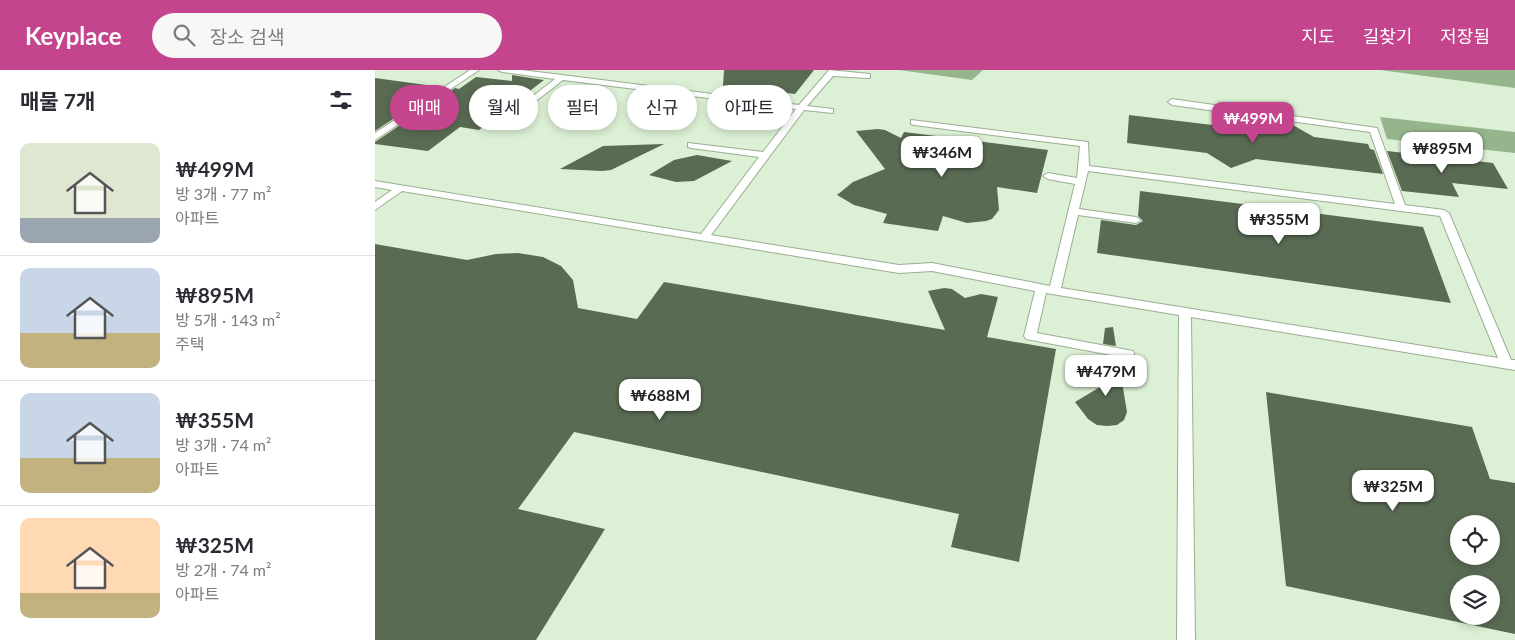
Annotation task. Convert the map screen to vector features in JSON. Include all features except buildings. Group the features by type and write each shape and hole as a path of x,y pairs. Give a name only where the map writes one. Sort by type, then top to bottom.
{"lane":[{"path":"375,137 475,70"},
{"path":"502,70 830,111"},
{"path":"705,236 801,108 831,72 867,76"},
{"path":"538,97 562,78"},
{"path":"1172,102 1374,130 1401,208"},
{"path":"914,122 963,133 1085,144 1084,168 1055,291"},
{"path":"691,145 765,155"},
{"path":"1084,168 1444,214 1511,365"},
{"path":"1048,176 1081,182"},
{"path":"375,184 705,236 899,269 932,267 1055,291 1511,365"},
{"path":"375,207 400,188"},
{"path":"1074,211 1137,220"},
{"path":"1041,288 1030,336 1129,354 1128,363"},
{"path":"1185,312 1187,640"}],"shaded area":[{"path":"899,70 983,70 972,80"},
{"path":"1380,70 1515,70 1515,88"},
{"path":"1380,117 1515,132 1515,153 1387,139"}]}
